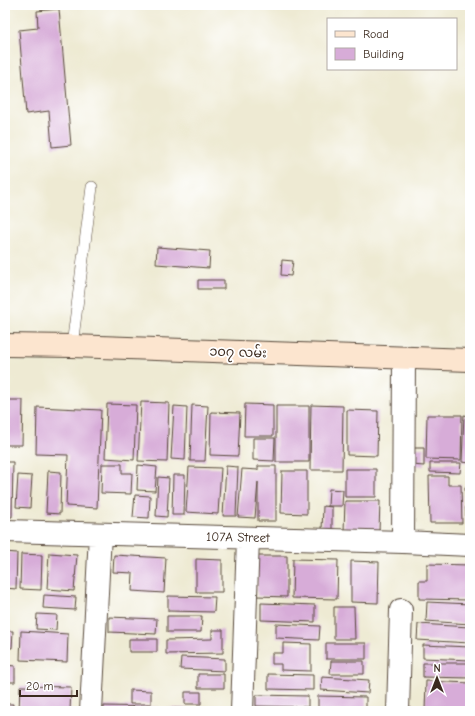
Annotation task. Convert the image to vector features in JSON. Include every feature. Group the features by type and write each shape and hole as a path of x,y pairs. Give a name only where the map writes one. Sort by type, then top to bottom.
{"main road":[{"name":"၁၀၇ လမ်း","path":"5,345 470,360"}],"street":[{"path":"403,542 404,358"},
{"name":"107A Street","path":"5,531 470,545"},
{"path":"91,711 100,534"},
{"path":"242,711 248,538"},
{"path":"398,711 401,610"}],"lane":[{"path":"72,346 92,187"}],"building":[{"path":"59,9 71,145 52,147 49,111 26,114 19,30 38,28 37,11"},
{"path":"157,247 210,251 209,268 156,264"},
{"path":"282,260 293,261 291,276 281,275"},
{"path":"198,280 224,280 224,289 198,289"},
{"path":"5,400 23,400 22,445 5,445"},
{"path":"141,402 169,403 167,462 138,461"},
{"path":"107,404 136,405 134,460 105,458"},
{"path":"245,404 273,405 273,436 244,436"},
{"path":"192,405 208,406 205,461 190,461"},
{"path":"311,405 343,406 342,470 310,470"},
{"path":"174,406 187,407 185,460 171,459"},
{"path":"276,406 309,406 309,462 276,462"},
{"path":"37,407 101,410 97,508 66,506 68,455 36,454"},
{"path":"347,410 378,411 377,456 347,455"},
{"path":"211,412 240,413 238,456 210,455"},
{"path":"427,415 462,415 461,460 426,459"},
{"path":"464,415 470,416 470,463 462,462"},
{"path":"253,438 275,438 274,461 253,460"},
{"path":"412,448 424,448 424,466 412,465"},
{"path":"5,462 13,462 12,517 5,517"},
{"path":"430,463 461,463 460,473 430,472"},
{"path":"102,464 122,464 122,473 132,473 131,494 101,493"},
{"path":"138,465 157,467 155,491 137,490"},
{"path":"226,466 238,467 236,516 223,516"},
{"path":"258,466 276,466 276,521 258,521 258,482 255,518 238,517 242,469 258,470"},
{"path":"189,467 221,468 218,514 186,512"},
{"path":"345,469 376,469 376,497 345,497"},
{"path":"48,471 61,472 60,514 46,513"},
{"path":"282,471 307,471 307,514 281,513"},
{"path":"18,475 32,476 30,508 16,507"},
{"path":"173,475 185,475 184,515 172,515"},
{"path":"429,476 448,476 448,485 461,485 462,523 430,523"},
{"path":"158,477 169,478 167,517 156,516"},
{"path":"465,487 470,487 470,518 466,518"},
{"path":"329,489 343,490 342,506 328,506"},
{"path":"135,495 150,496 149,518 133,517"},
{"path":"345,501 380,501 379,532 344,531"},
{"path":"323,506 332,507 332,530 322,530"},
{"path":"5,552 17,553 16,589 5,588"},
{"path":"49,553 77,555 74,591 47,589"},
{"path":"21,554 42,555 41,590 20,589"},
{"path":"114,555 166,558 164,593 132,591 133,573 113,572"},
{"path":"257,556 287,556 287,597 257,596"},
{"path":"196,559 222,560 222,592 196,592"},
{"path":"293,559 338,560 337,599 292,598"},
{"path":"351,561 379,562 378,603 351,602"},
{"path":"427,564 470,565 470,600 419,599 419,581 427,581"},
{"path":"44,595 76,597 75,610 43,608"},
{"path":"168,596 215,597 214,612 168,611"},
{"path":"427,602 470,604 470,624 426,621"},
{"path":"261,603 315,605 315,622 261,620"},
{"path":"334,607 354,607 355,639 334,639"},
{"path":"37,614 57,615 56,630 36,629"},
{"path":"167,616 202,616 201,632 167,632"},
{"path":"109,617 157,619 156,634 109,632"},
{"path":"276,624 320,626 319,640 276,638"},
{"path":"418,624 470,627 470,643 417,640"},
{"path":"212,630 223,630 223,653 166,654 166,640 212,639"},
{"path":"5,631 13,631 12,648 5,648"},
{"path":"21,631 68,634 67,662 20,660"},
{"path":"129,639 157,639 157,652 129,652"},
{"path":"283,643 311,644 311,671 281,670 281,664 272,664 272,653 283,653"},
{"path":"326,643 366,643 366,659 326,659"},
{"path":"423,645 470,647 470,660 423,658"},
{"path":"181,657 225,659 225,671 180,669"},
{"path":"331,661 364,661 364,674 330,674"},
{"path":"423,663 470,663 470,678 423,677"},
{"path":"5,665 15,666 15,682 5,682"},
{"path":"198,674 224,674 224,688 198,688"},
{"path":"268,674 313,675 313,690 268,689"},
{"path":"322,677 369,680 368,693 321,690"},
{"path":"426,681 470,683 470,711 425,711"},
{"path":"20,686 71,687 70,711 19,711"},
{"path":"130,690 151,691 151,704 130,704"},
{"path":"185,692 201,692 201,704 185,704"},
{"path":"256,695 308,696 308,707 256,706"},
{"path":"318,696 366,697 366,711 318,711"},
{"path":"5,704 13,704 12,711 5,711"},
{"path":"104,706 158,707 158,711 104,711"},
{"path":"164,708 222,709 222,711 164,711"}]}
